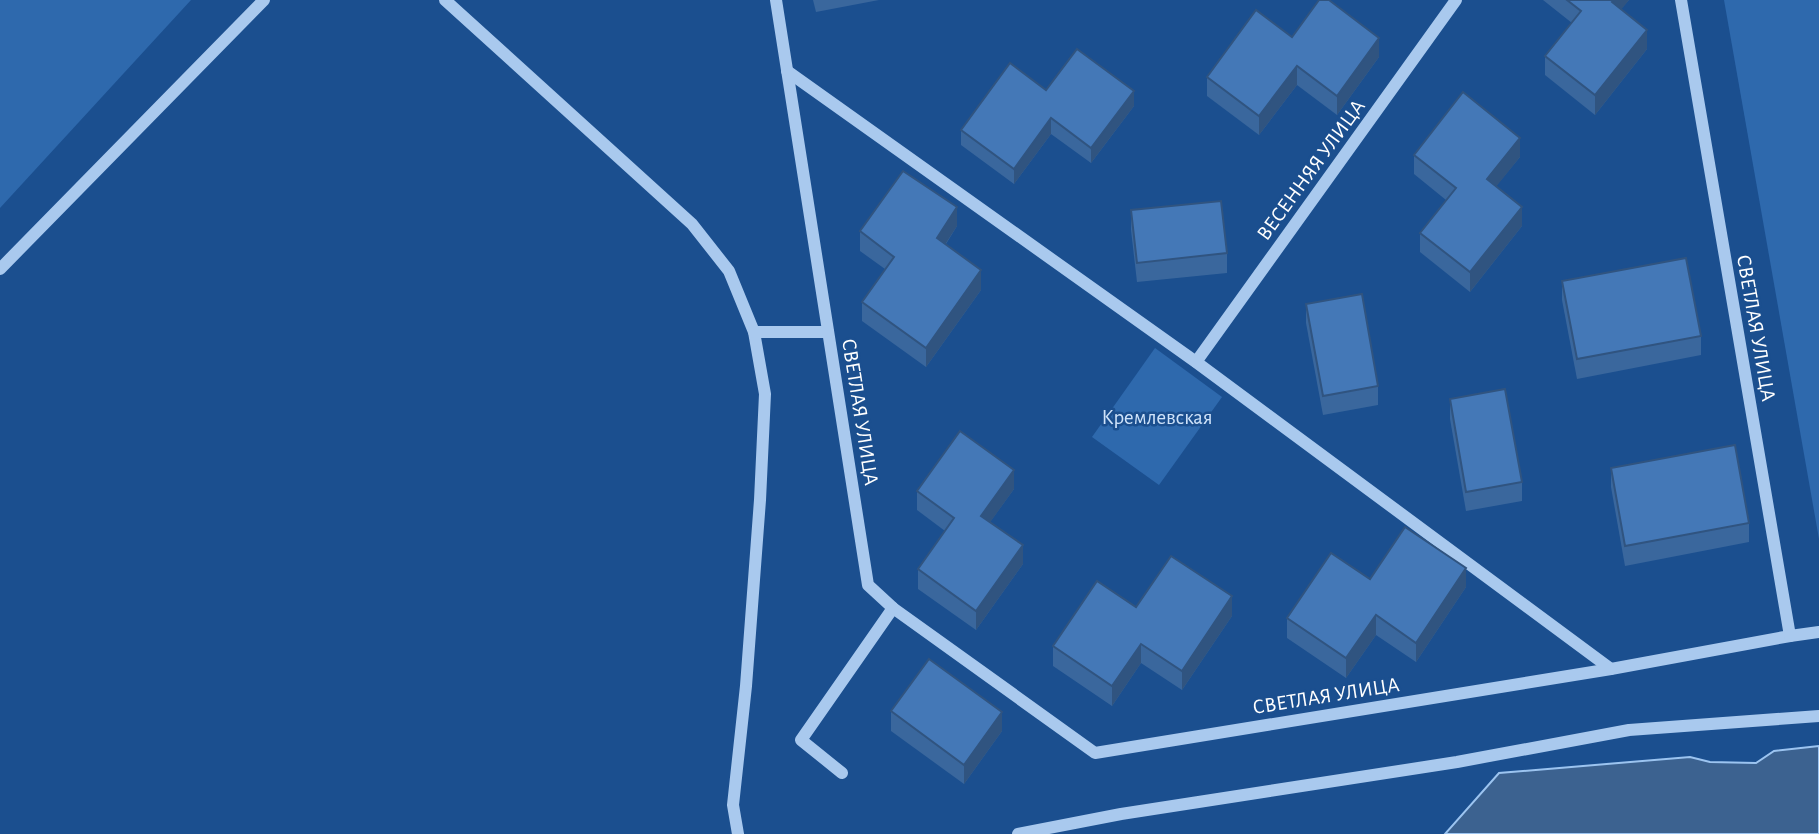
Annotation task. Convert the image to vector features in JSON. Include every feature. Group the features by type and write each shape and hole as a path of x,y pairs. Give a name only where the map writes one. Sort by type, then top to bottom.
{"street":[{"path":"0,269 264,0"},
{"path":"445,0 692,224 729,271 754,332 765,394 750,633 733,805 738,834"},
{"name":"СВЕТЛАЯ УЛИЦА","path":"776,0 868,585 892,608 1095,753 1611,669 1790,636 1681,0"},
{"name":"ВЕСЕННЯЯ УЛИЦА","path":"1196,362 1456,0"},
{"path":"787,71 1196,362 1611,669"},
{"path":"754,332 828,332"},
{"path":"842,773 802,740 892,608"},
{"path":"1790,636 1819,632"},
{"path":"1018,834 1121,814 1457,762 1629,730 1819,716"}],"green space":[{"path":"0,0 191,0 0,208"},
{"path":"1724,0 1819,0 1819,539"},
{"name":"Кремлевская","path":"1155,348 1222,397 1159,485 1092,437"}],"shaded area":[{"path":"1819,746 1819,834 1445,834 1499,773 1690,757 1710,762 1756,763 1774,751"}],"building":[{"path":"1319,0 1329,0 1379,38 1337,96 1297,66 1259,116 1207,77 1256,10 1292,37"},
{"path":"1567,0 1614,0 1612,2 1647,30 1595,95 1545,56 1581,11"},
{"path":"1077,49 1134,91 1091,148 1051,118 1014,169 961,130 1010,63 1046,90"},
{"path":"1463,92 1520,138 1487,179 1522,207 1470,272 1420,233 1456,188 1414,155"},
{"path":"903,171 957,207 937,238 981,270 926,348 862,302 894,257 860,231"},
{"path":"1221,201 1227,253 1137,263 1131,210"},
{"path":"1686,258 1701,336 1577,359 1562,281"},
{"path":"1362,294 1378,386 1323,396 1306,304"},
{"path":"1505,389 1522,482 1466,492 1450,399"},
{"path":"960,431 1014,470 981,516 1023,545 976,611 918,569 954,518 917,491"},
{"path":"1735,445 1749,523 1625,546 1611,468"},
{"path":"1405,527 1466,568 1416,643 1376,615 1346,658 1287,618 1331,553 1370,579"},
{"path":"1171,556 1232,596 1182,671 1141,644 1112,686 1053,646 1097,581 1136,607"},
{"path":"929,659 1002,712 964,765 891,711"}]}
